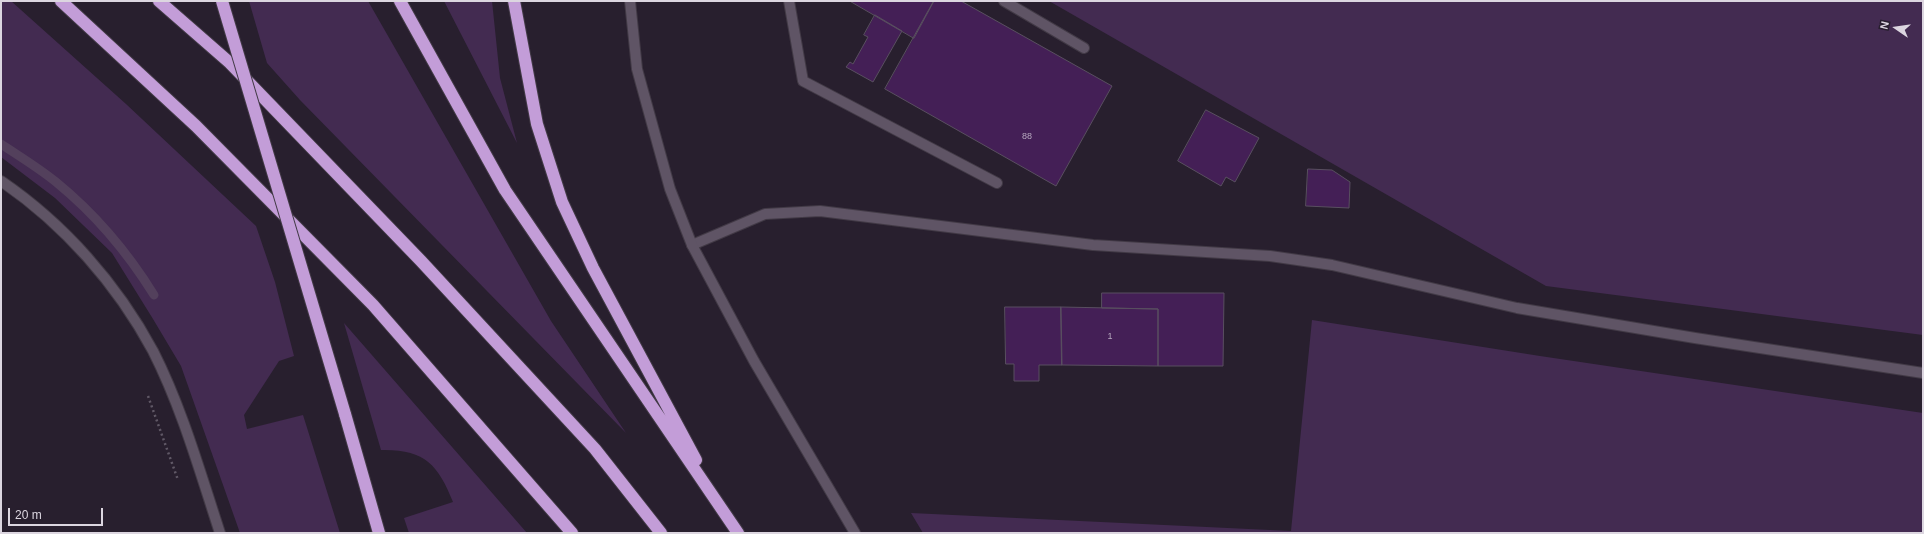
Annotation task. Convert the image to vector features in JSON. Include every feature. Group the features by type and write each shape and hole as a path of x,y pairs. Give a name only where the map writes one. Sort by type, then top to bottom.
{"highway":[{"path":"61,1 196,126 372,305 572,533"},
{"path":"159,1 230,62 421,261 594,448 661,533"},
{"path":"222,1 379,533"},
{"path":"400,1 505,190 735,529"},
{"path":"514,1 537,124 562,202 593,268 645,368 735,529"}],"street":[{"path":"630,1 639,77 670,189 692,245 754,361 855,533"},
{"path":"789,1 803,81 997,184"},
{"path":"1004,1 1084,48"},
{"path":"1,181 30,201 57,225 107,281 138,324 153,352 176,403 220,533"},
{"path":"692,245 765,214 820,211 1093,245 1270,256 1332,265 1517,308 1695,338 1923,373"}],"path":[{"path":"145,388 179,484"}],"shaded area":[{"path":"1,1 11,1 126,104 256,226 275,282 294,356 279,361 244,415 247,429 303,415 340,533 240,533 181,366 112,253 55,198 1,157"},
{"path":"249,1 368,1 551,321 626,433 300,100 267,63"},
{"path":"444,1 492,1 500,78 517,143"},
{"path":"1049,1 1923,1 1923,335 1546,286"},
{"path":"1312,320 1540,356 1923,413 1923,533 923,533 911,513 1291,531"},
{"path":"344,323 527,533 409,533 404,518 453,502 441,478 428,461 408,452 381,450"}],"building":[{"path":"850,1 934,1 914,38"},
{"path":"934,1 961,1 1112,86 1056,186 885,89"},
{"path":"875,15 902,31 873,82 846,67 850,62 853,64 868,37 864,35"},
{"path":"1206,110 1259,138 1235,182 1226,177 1221,186 1178,161"},
{"path":"1308,169 1332,170 1350,182 1349,208 1306,206"},
{"path":"1102,293 1224,293 1223,366 1158,366 1158,309 1102,308"},
{"path":"1005,307 1061,307 1062,365 1039,365 1039,381 1014,381 1014,364 1006,364"},
{"path":"1061,307 1158,309 1158,366 1062,365"}],"waterway":[{"path":"1,144 36,167 84,207 122,249 154,295"}]}
